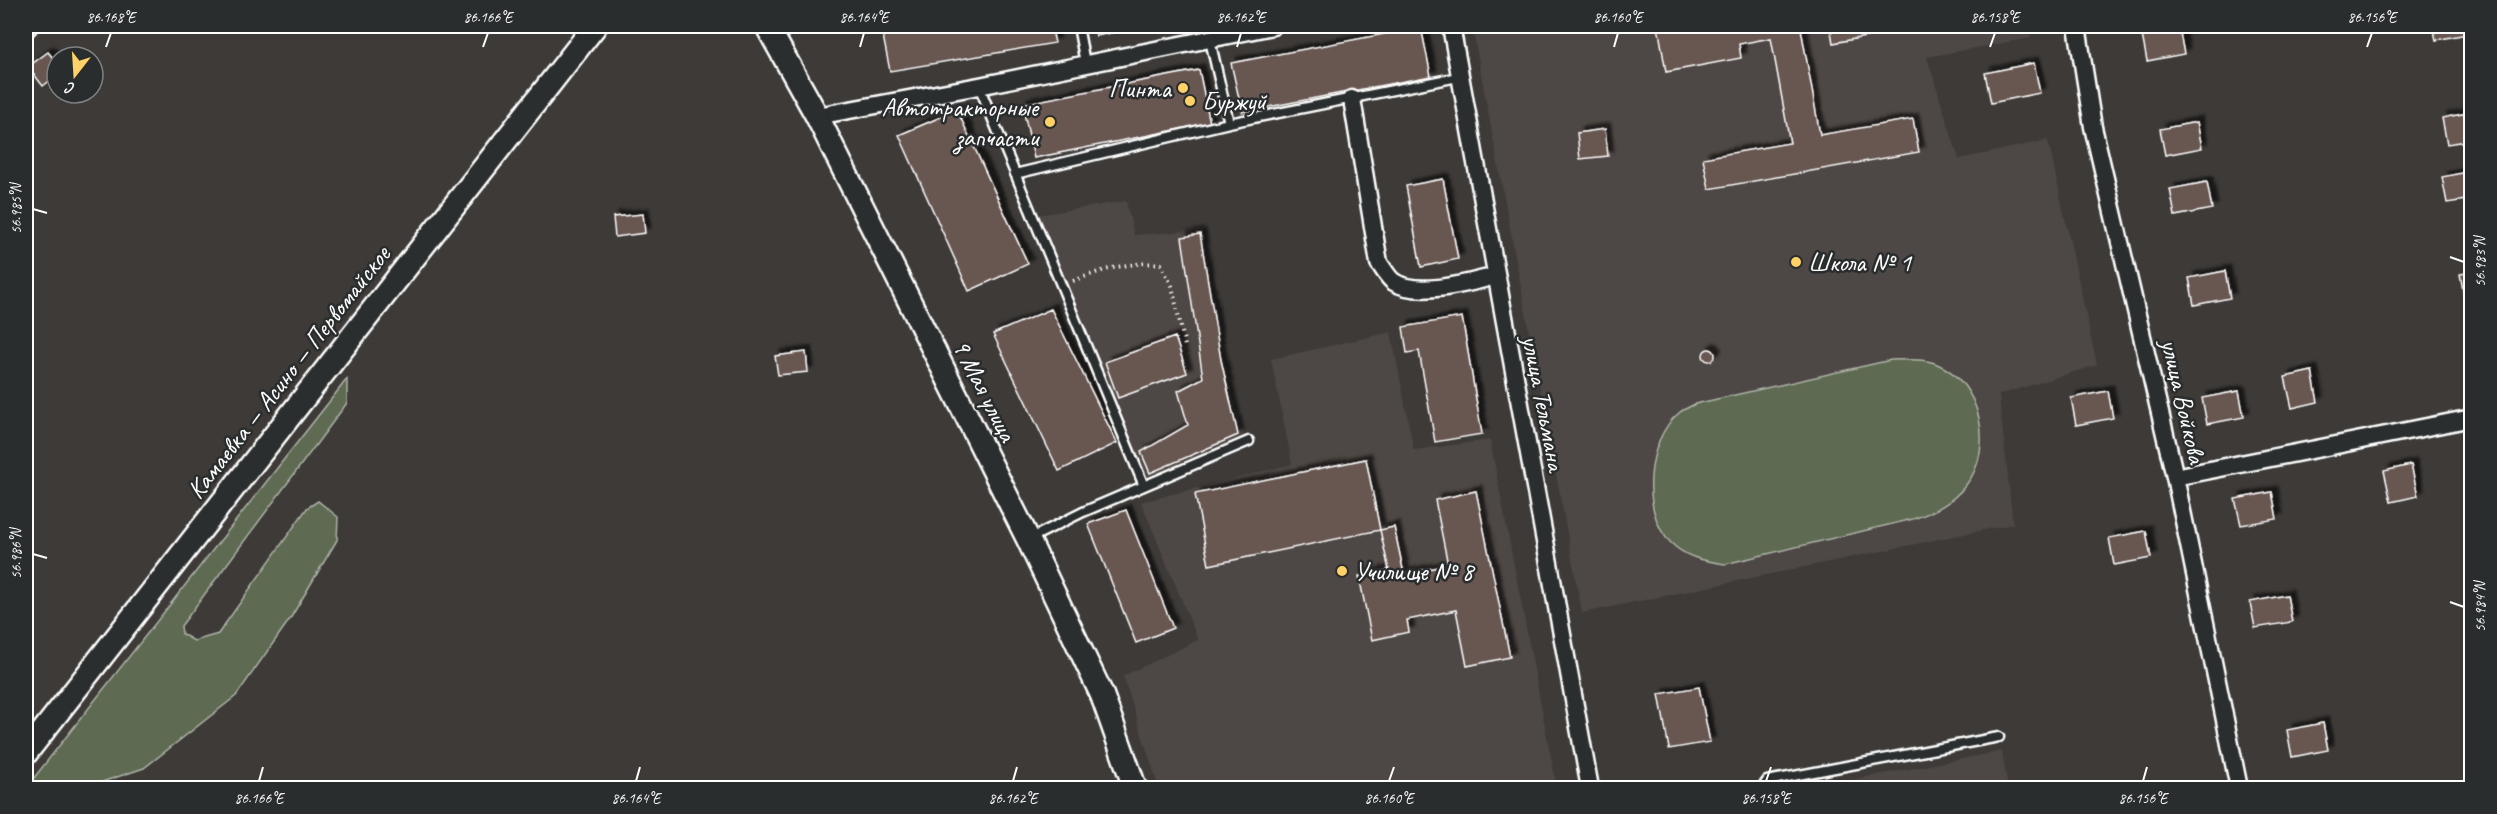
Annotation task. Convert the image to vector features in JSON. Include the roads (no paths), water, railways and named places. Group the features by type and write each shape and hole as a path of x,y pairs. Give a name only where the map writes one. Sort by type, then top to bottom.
{"main road":[{"name":"Камаевка — Асино — Первомайское","path":"26,753 595,26"},
{"name":"9 Мая улица","path":"767,26 817,116 1028,539 1102,695 1135,789"}],"street":[{"path":"26,29 29,26"},
{"path":"817,116 979,86 1273,26"},
{"name":"улица Тельмана","path":"1450,26 1590,789"},
{"name":"улица Войкова","path":"2077,26 2093,127 2175,477 2240,789"},
{"path":"1352,99 1379,263 1394,282 1419,288 1457,286 1495,276"},
{"path":"2175,477 2472,418"}],"lane":[{"path":"1078,26 1085,63"},
{"path":"1210,40 1229,123"},
{"path":"1015,174 1229,123 1458,77"},
{"path":"979,86 1144,486"},
{"path":"1028,539 1249,441"},
{"path":"1762,789 1767,781 1999,737"}],"place":[{"name":"Пинта","path":"1183,88"},
{"name":"Буржуй","path":"1190,101"},
{"name":"Автотракторные запчасти","path":"1050,122"},
{"name":"Школа № 1","path":"1796,262"},
{"name":"Училище № 8","path":"1342,571"}]}
